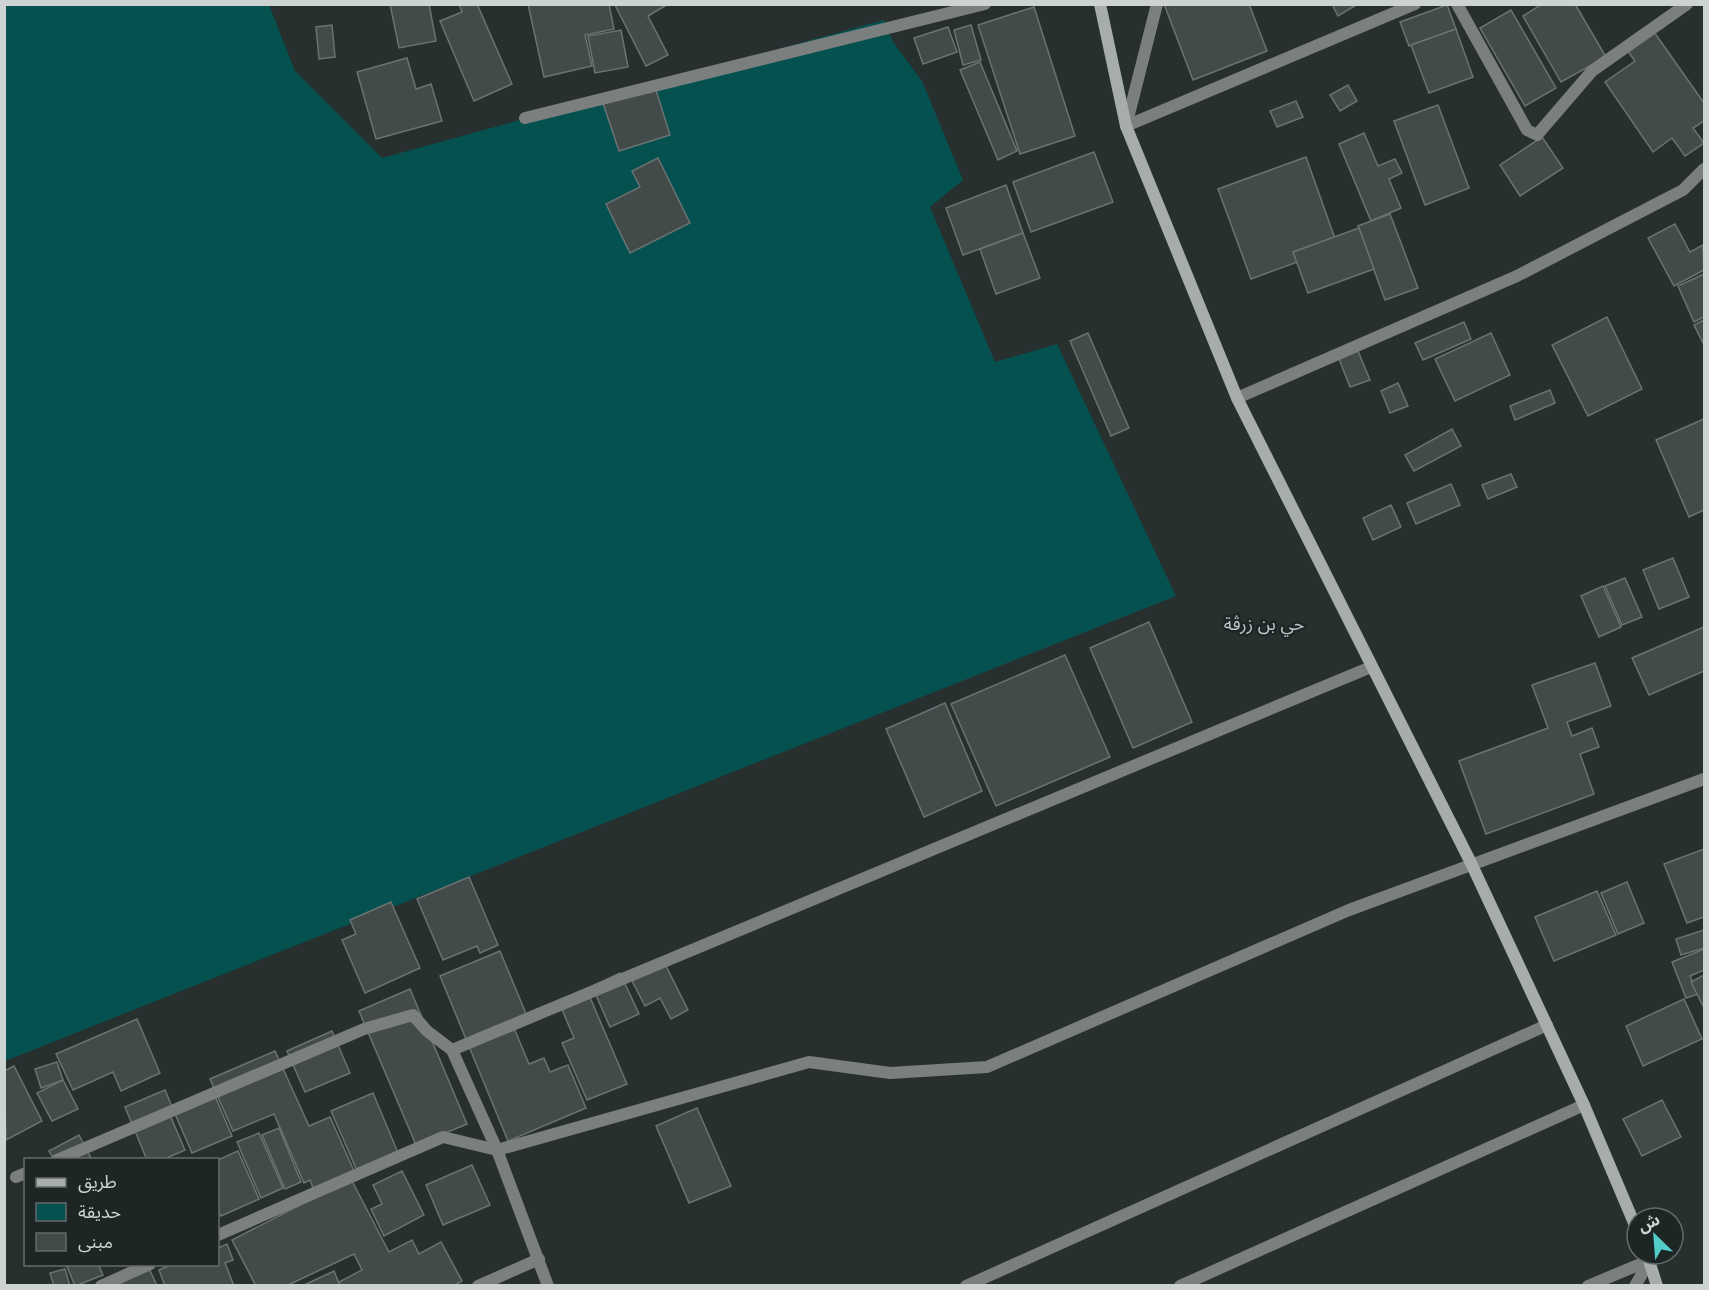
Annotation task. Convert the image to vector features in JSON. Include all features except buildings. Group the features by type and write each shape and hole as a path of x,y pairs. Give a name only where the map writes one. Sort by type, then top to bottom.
{"main road":[{"path":"1100,4 1126,126 1237,398 1471,863 1584,1105 1627,1206"},
{"path":"1651,1266 1657,1286"}],"street":[{"path":"525,118 986,4"},
{"path":"1126,126 1157,4"},
{"path":"1126,126 1414,4"},
{"path":"1457,4 1527,130 1537,135 1592,71 1687,4"},
{"path":"1237,398 1517,276 1683,190 1704,169"},
{"path":"452,1050 1371,667"},
{"path":"219,1235 443,1137 497,1150 809,1062 890,1073 987,1067 1349,910 1471,863 1704,779"},
{"path":"62,1158 364,1029 413,1015 427,1032 452,1050 497,1150 548,1286"},
{"path":"966,1286 1547,1025"},
{"path":"1180,1286 1584,1105"},
{"path":"478,1286 538,1259"},
{"path":"101,1286 146,1266"},
{"path":"1588,1286 1629,1266"},
{"path":"1635,1286 1644,1266"}],"green space":[{"path":"5,5 269,5 295,71 382,158 884,20 893,42 922,81 963,180 930,207 995,362 1057,344 1176,596 5,1061"}],"district":[{"name":"حي بن زرڤة","path":"1264,624"}]}
